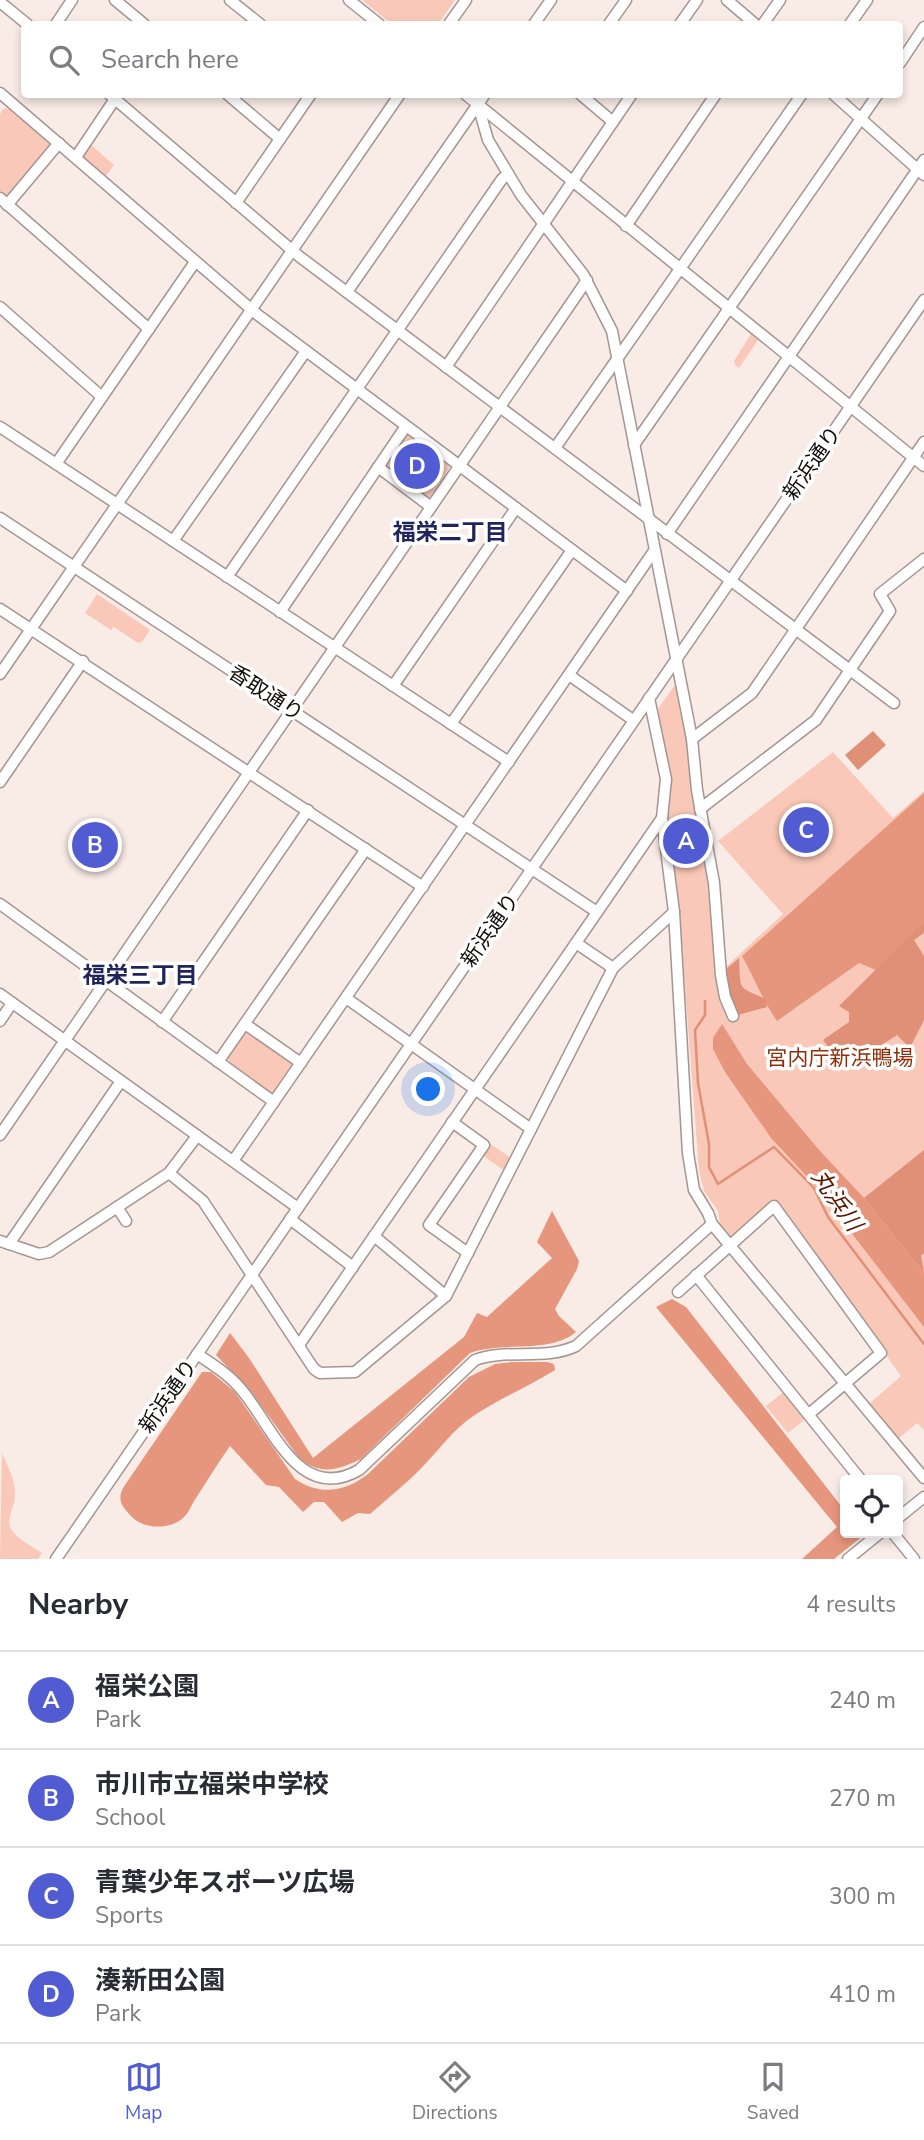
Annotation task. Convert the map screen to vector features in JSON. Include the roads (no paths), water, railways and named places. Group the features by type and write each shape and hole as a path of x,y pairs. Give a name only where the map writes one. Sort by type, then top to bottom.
{"street":[{"path":"58,21 72,0"},
{"path":"115,0 140,21"},
{"path":"230,0 256,21"},
{"path":"349,0 375,21"},
{"path":"451,21 466,0"},
{"path":"536,21 551,0"},
{"path":"611,21 626,0"},
{"path":"682,21 697,0"},
{"path":"727,0 752,21"},
{"path":"765,21 780,0"},
{"path":"852,21 867,0"},
{"path":"0,2 23,21"},
{"path":"361,21 366,14"},
{"path":"903,58 924,27"},
{"path":"76,157 111,98"},
{"path":"113,98 292,250 894,703"},
{"path":"233,98 280,139"},
{"path":"236,202 308,98"},
{"path":"0,674 397,98"},
{"path":"470,98 924,466"},
{"path":"347,292 482,98"},
{"path":"585,98 612,122"},
{"path":"446,366 629,98"},
{"path":"626,226 713,98"},
{"path":"555,448 799,98"},
{"path":"667,534 922,168 837,98"},
{"path":"634,445 875,98"},
{"path":"2,99 76,157 251,310 627,591"},
{"path":"478,105 488,141 542,224 587,279 612,331 692,739 700,809 714,883 721,975 725,997 733,1016"},
{"path":"59,143 4,202 149,329"},
{"path":"228,577 502,178 508,174"},
{"path":"56,464 195,262"},
{"path":"0,1135 587,279"},
{"name":"新浜通り","path":"56,1559 924,300"},
{"path":"0,307 102,397"},
{"path":"173,541 306,351"},
{"path":"280,612 406,426"},
{"path":"0,427 509,762"},
{"path":"692,739 752,693 924,442"},
{"path":"378,467 431,507"},
{"path":"393,686 516,508"},
{"name":"香取通り","path":"0,518 597,912"},
{"path":"452,724 572,550"},
{"path":"233,1161 654,551"},
{"path":"700,809 816,720 890,611 880,594 924,559"},
{"path":"0,609 423,887"},
{"path":"0,782 83,662"},
{"path":"569,675 634,720"},
{"path":"649,698 665,773 662,818 674,912 688,1153 694,1190 712,1224 924,1478"},
{"path":"162,1022 308,810"},
{"path":"299,1345 662,818"},
{"path":"219,1062 366,849"},
{"path":"1,908 274,1102"},
{"path":"169,1173 203,1201 314,1370 320,1373 355,1372 446,1296 613,968 674,912"},
{"path":"576,943 613,968"},
{"path":"0,994 298,1208"},
{"path":"346,998 531,1129"},
{"path":"0,1021 12,1003"},
{"path":"245,1024 301,1063"},
{"path":"121,1081 5,1242 39,1254 46,1253 169,1173 197,1136"},
{"path":"452,1122 484,1145 429,1225 468,1253"},
{"path":"678,1292 774,1206 881,1353 808,1414"},
{"path":"117,1208 126,1221"},
{"path":"290,1219 353,1267"},
{"path":"197,1354 240,1388 297,1465 312,1476 335,1479 359,1469 475,1360 495,1355 550,1354 576,1346 712,1224"},
{"path":"374,1236 446,1296"},
{"path":"696,1275 857,1475"},
{"path":"903,1514 924,1497"},
{"path":"848,1559 874,1538"},
{"path":"896,1538 914,1559"}],"waterway":[{"name":"丸浜川","path":"705,1001 705,1015 695,1030 698,1083 709,1144 709,1167 718,1184 774,1147 814,1188 828,1217 924,1344"}],"place":[{"name":"湊新田公園","path":"417,466"},
{"name":"青葉少年スポーツ広場","path":"806,830"},
{"name":"福栄公園","path":"686,841"},
{"name":"市川市立福栄中学校","path":"95,845"}],"district":[{"name":"福栄二丁目","path":"450,532"},
{"name":"福栄三丁目","path":"140,975"}],"park label":[{"name":"宮内庁新浜鴨場","path":"840,1058"}]}
